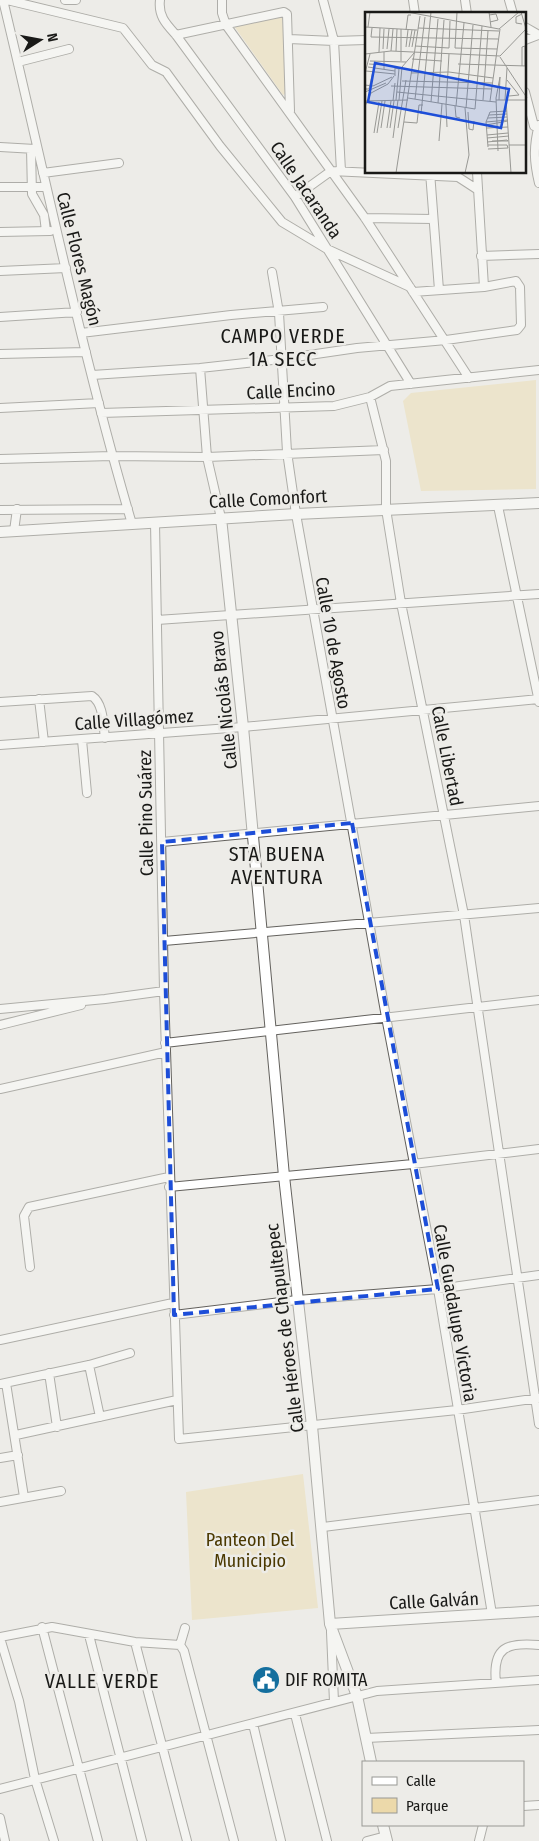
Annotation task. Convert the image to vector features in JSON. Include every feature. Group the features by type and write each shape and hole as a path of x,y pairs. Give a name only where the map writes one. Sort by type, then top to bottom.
{"street":[{"name":"Calle Flores Magón","path":"3,0 18,62 35,149 44,173 101,413 132,524"},
{"path":"7,0 123,28 152,65 166,72 220,146 276,216 282,222 328,248 412,290 484,287 516,281 519,283 521,325 517,330 446,340 388,344 282,360 200,368 92,375"},
{"path":"65,0 76,0"},
{"name":"Calle Jacaranda","path":"160,0 159,9 164,22 176,35 295,197 388,344 411,384"},
{"path":"222,0 222,13 226,25 290,111 365,218 469,378"},
{"path":"323,0 334,41 341,171"},
{"path":"176,35 281,12 287,14 290,111"},
{"path":"526,28 539,35"},
{"path":"526,40 539,35"},
{"path":"289,39 365,40"},
{"path":"18,62 69,49"},
{"path":"526,96 534,126 533,162 539,183"},
{"path":"0,147 35,149 32,164 32,187 34,200 44,215 46,231"},
{"path":"44,173 119,162"},
{"path":"32,164 41,163"},
{"path":"295,197 331,171 365,172"},
{"path":"439,290 430,174 458,178 478,190"},
{"path":"477,174 484,287"},
{"path":"0,187 46,187"},
{"path":"365,218 433,219"},
{"path":"0,232 56,230"},
{"path":"481,256 539,254"},
{"path":"0,271 66,268"},
{"name":"Calle 10 de Agosto","path":"272,272 279,313 286,407 287,452 296,514 386,1017"},
{"path":"81,333 231,315 279,313 322,307"},
{"path":"0,317 77,312"},
{"path":"0,354 86,352"},
{"name":"Calle Nicolás Bravo","path":"200,368 207,457 221,518 232,616 270,1030"},
{"name":"Calle Encino","path":"101,413 334,406 370,397 390,386 539,370"},
{"name":"Calle Libertad","path":"370,397 384,450 386,509 401,604 464,915 537,1398 539,1424"},
{"path":"0,408 99,402"},
{"path":"0,459 112,456 207,457 287,452 384,450"},
{"name":"Calle Comonfort","path":"0,532 386,509 539,503"},
{"path":"498,506 539,700"},
{"path":"0,510 17,508 128,509"},
{"path":"14,531 17,508"},
{"name":"Calle Pino Suárez","path":"155,523 165,1043 178,1439 312,1426"},
{"path":"157,620 539,594"},
{"path":"0,702 92,696 97,699 100,707 106,738"},
{"path":"39,699 44,742"},
{"name":"Calle Villagómez","path":"0,745 243,727 539,700"},
{"path":"82,740 87,793"},
{"path":"162,842 539,806"},
{"path":"164,940 539,908"},
{"path":"0,1009 105,999 164,991"},
{"path":"0,1025 105,999"},
{"path":"165,1043 539,1000"},
{"path":"13,1008 16,1021"},
{"name":"Calle Guadalupe Victoria","path":"386,1017 438,1288 456,1410 492,1614"},
{"name":"Calle Héroes de Chapultepec","path":"270,1030 297,1300 323,1527 330,1624 358,1696 371,1761"},
{"path":"0,1089 166,1052"},
{"path":"170,1187 413,1164 539,1149"},
{"path":"30,1267 24,1216 29,1207 169,1176"},
{"path":"174,1315 297,1300 438,1288 539,1276"},
{"path":"0,1340 173,1303"},
{"path":"24,1497 16,1435 3,1383 89,1365 130,1353"},
{"path":"89,1365 100,1417"},
{"path":"49,1373 57,1426"},
{"path":"312,1426 456,1410 537,1398"},
{"path":"16,1435 177,1400"},
{"path":"0,1458 18,1455"},
{"path":"0,1502 60,1491"},
{"path":"323,1527 474,1510 539,1500"},
{"name":"Calle Galván","path":"330,1624 539,1611"},
{"path":"330,1624 334,1702"},
{"path":"42,1627 98,1841"},
{"path":"54,1841 35,1780 19,1701 0,1638 42,1627 52,1627 135,1642 180,1645"},
{"path":"180,1645 185,1628"},
{"path":"89,1635 142,1841"},
{"path":"135,1642 187,1841"},
{"path":"496,1683 496,1658 502,1649 521,1644 539,1645"},
{"path":"180,1645 184,1651 234,1841"},
{"path":"0,1789 295,1714 334,1702 387,1690 539,1680"},
{"path":"295,1714 327,1841"},
{"path":"253,1724 281,1841"},
{"path":"366,1738 539,1730"},
{"path":"524,1806 539,1805"},
{"path":"0,1818 5,1841"},
{"path":"479,1841 483,1826"},
{"path":"367,1841 386,1838"}],"highlighted area":[{"path":"352,823 438,1289 174,1315 162,842"}],"green space":[{"path":"282,13 287,93 283,95 234,26"},
{"path":"536,380 536,489 421,491 403,401 411,393"},
{"name":"Panteon Del Municipio","path":"303,1474 318,1608 192,1620 186,1492"}],"place":[{"name":"DIF ROMITA","path":"266,1680"}],"district":[{"name":"CAMPO VERDE 1A SECC","path":"283,348"},
{"name":"STA BUENA AVENTURA","path":"277,866"},
{"name":"VALLE VERDE","path":"102,1681"}]}
